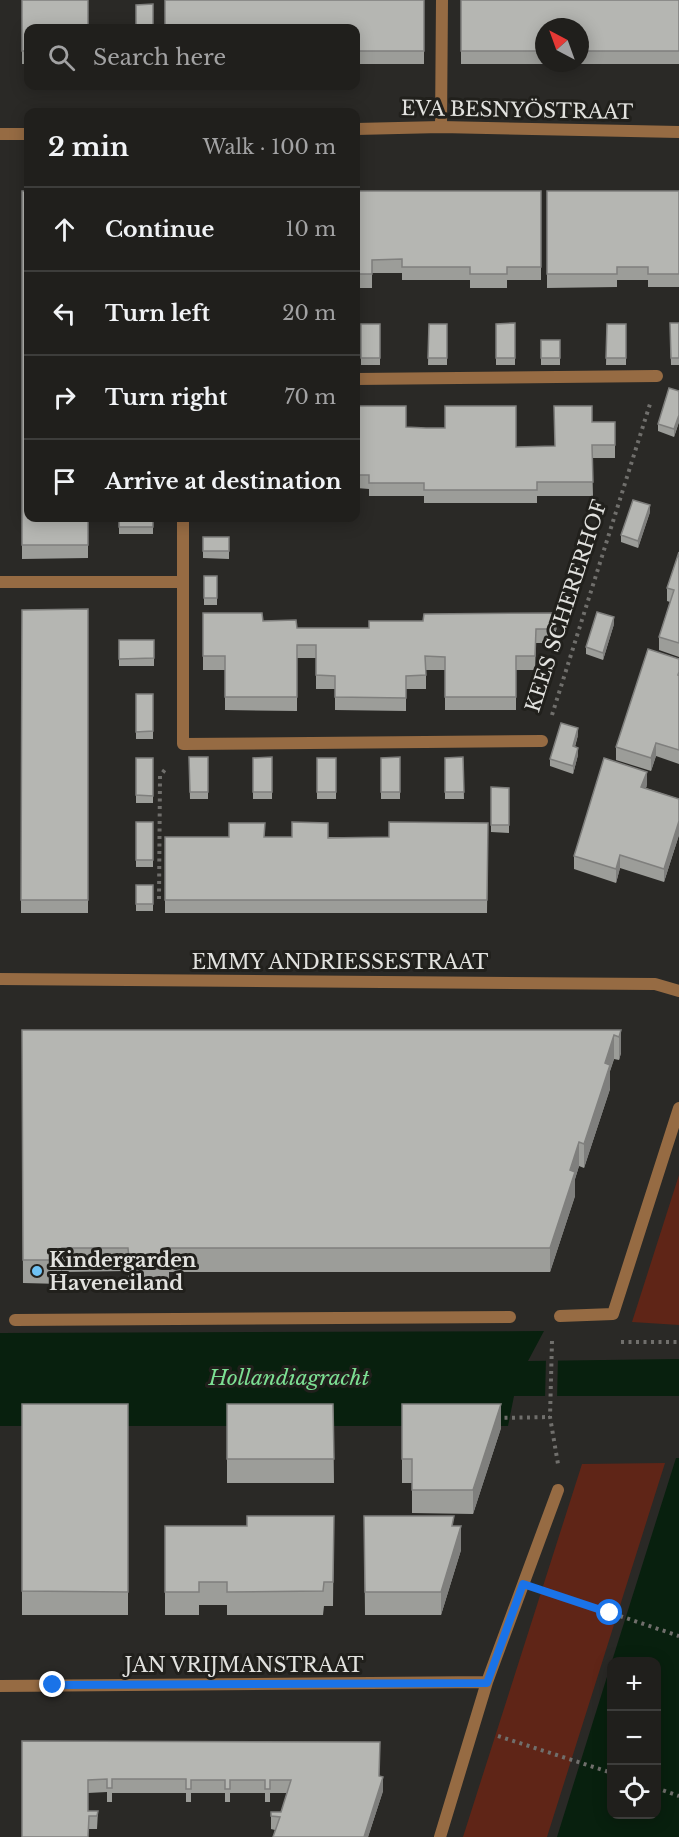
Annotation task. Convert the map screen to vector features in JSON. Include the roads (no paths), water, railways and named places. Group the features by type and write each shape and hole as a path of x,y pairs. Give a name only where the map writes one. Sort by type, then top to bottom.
{"street":[{"path":"441,127 442,0"},
{"name":"EVA BESNYÖSTRAAT","path":"360,129 441,127 679,132"},
{"path":"0,134 24,134"},
{"path":"360,379 657,376"},
{"path":"0,582 183,582 183,522"},
{"name":"KEES SCHERERHOF","path":"183,582 183,744 542,741"},
{"name":"EMMY ANDRIESSESTRAAT","path":"0,979 655,984 679,991"},
{"path":"560,1316 613,1314 679,1108"},
{"path":"15,1320 510,1317"},
{"path":"441,1837 487,1683 558,1490"},
{"name":"JAN VRIJMANSTRAAT","path":"0,1686 487,1683"}],"water":[{"name":"Hollandiagracht","path":"544,1331 528,1361 679,1359 679,1396 514,1396 508,1426 0,1426 0,1333"},
{"path":"676,1458 679,1458 679,1837 557,1837 607,1677 607,1819 661,1819 661,1657 613,1657"}],"place":[{"name":"Kindergarden Haveneiland","path":"37,1271"}]}
